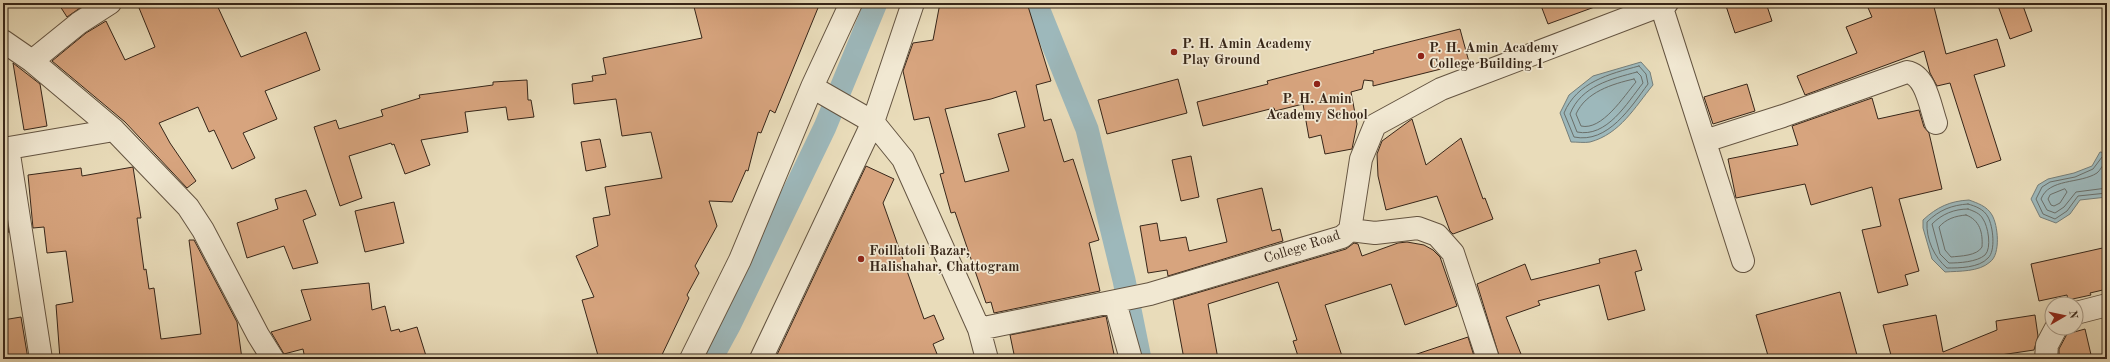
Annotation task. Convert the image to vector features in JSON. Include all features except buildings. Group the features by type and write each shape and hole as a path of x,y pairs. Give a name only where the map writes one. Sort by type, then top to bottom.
{"street":[{"path":"32,61 79,23 110,3"},
{"path":"691,359 740,260 851,3"},
{"path":"760,359 868,119 913,3"},
{"path":"1664,4 1743,261"},
{"name":"College Road","path":"979,329 1116,302 1342,236 1350,230 1361,159 1375,126 1441,89 1664,4"},
{"path":"3,40 32,61 114,130 188,207 203,230 258,335 273,359"},
{"path":"1705,140 1783,116 1907,72 1915,73 1921,80 1936,123"},
{"path":"815,89 868,119 903,159 979,329 987,359"},
{"path":"41,359 6,148 114,130"},
{"path":"1350,230 1375,233 1418,228 1437,236 1453,253 1488,359"},
{"path":"1116,302 1131,359"},
{"path":"2084,312 2107,305"},
{"path":"2046,359 2047,345 2052,336"}],"water":[{"path":"1641,62 1650,72 1653,85 1626,119 1610,133 1601,138 1590,142 1571,142 1560,113 1569,95 1593,76"},
{"path":"2100,152 2107,153 2107,197 2080,200 2070,214 2056,223 2040,217 2031,199 2038,185 2048,179 2074,173 2092,166"},
{"path":"1969,200 1985,207 1992,215 1997,232 1996,253 1990,262 1980,268 1945,272 1932,259 1923,228 1923,220 1933,212 1950,203"}],"waterway":[{"path":"711,359 730,324 825,127 876,3"},
{"path":"1036,3 1087,129 1124,280 1140,359"}],"place":[{"name":"P. H. Amin Academy Play Ground","path":"1174,52"},
{"name":"P. H. Amin Academy College Building 1","path":"1421,56"},
{"name":"P. H. Amin Academy School","path":"1317,84"},
{"name":"Foillatoli Bazar, Halishahar, Chattogram","path":"861,259"}]}
